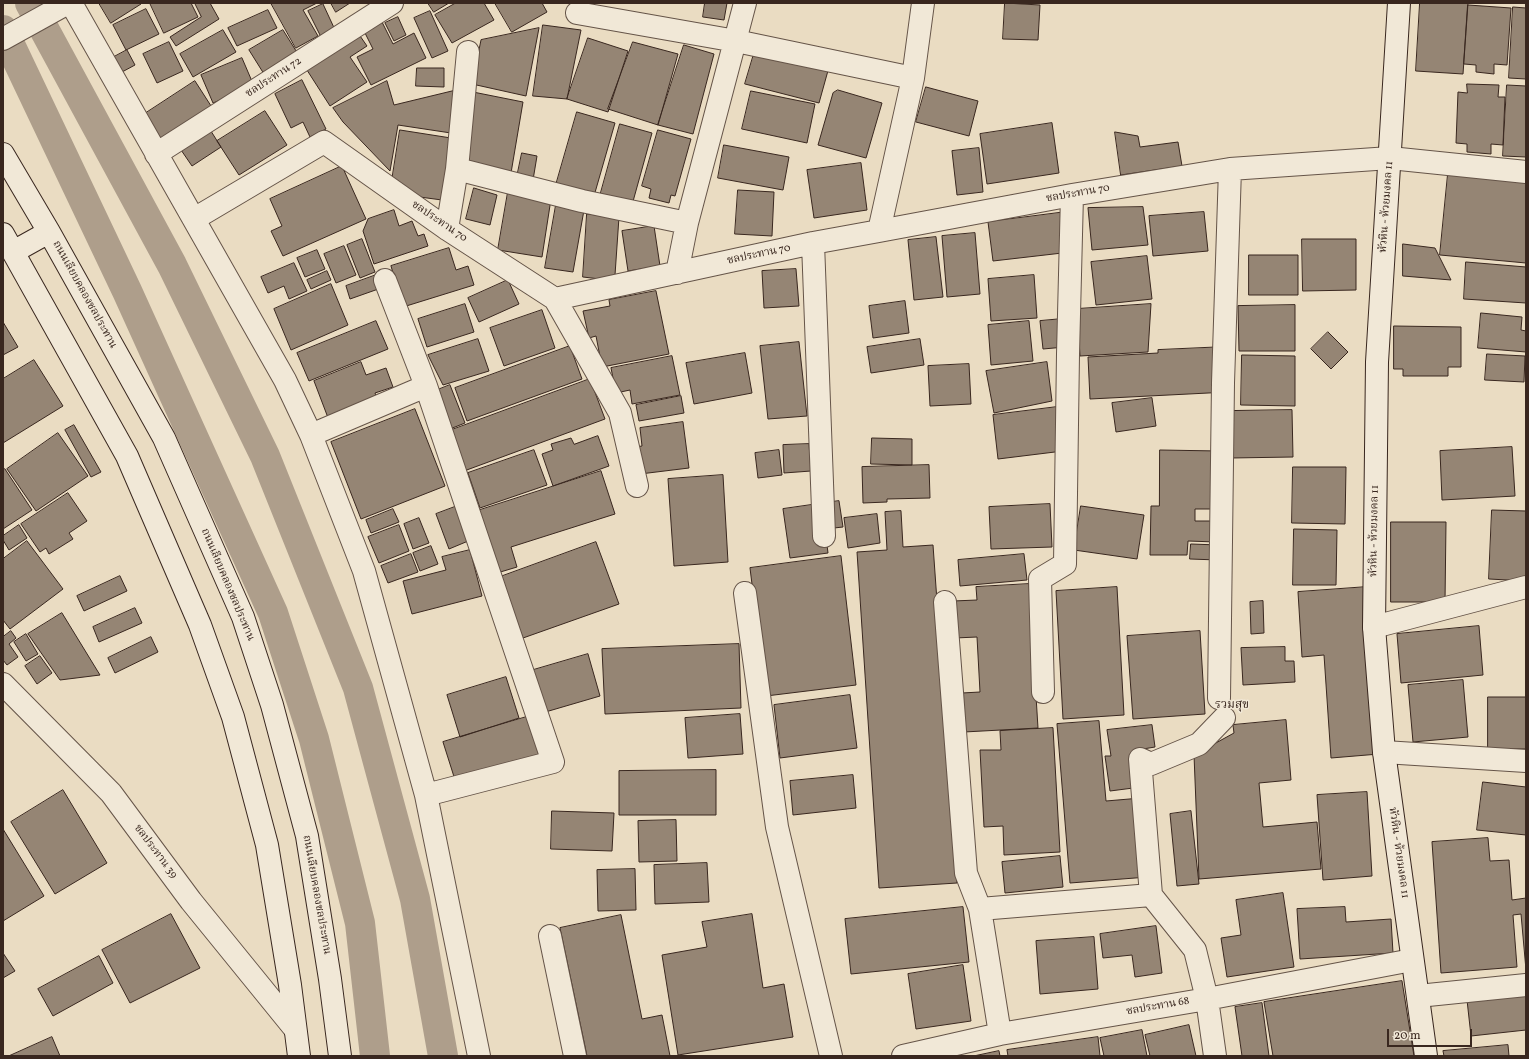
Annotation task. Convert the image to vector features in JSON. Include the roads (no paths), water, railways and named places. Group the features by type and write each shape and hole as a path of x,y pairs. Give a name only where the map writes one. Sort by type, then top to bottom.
{"street":[{"path":"3,39 68,3"},
{"path":"72,3 285,380 311,435 364,571 426,795 479,1056"},
{"name":"ชลประทาน 72","path":"156,154 392,3"},
{"path":"677,273 687,223 745,3"},
{"path":"879,231 913,78 923,3"},
{"name":"หัวหิน - ห้วยมงคล 11","path":"1399,3 1377,362 1374,627 1384,752 1426,1056"},
{"path":"577,13 736,40 913,78"},
{"path":"447,229 457,169 468,52"},
{"name":"ชลประทาน 70","path":"194,219 324,142 447,229 555,299 879,231 1072,195 1230,169 1390,158 1526,172"},
{"name":"ถนนเลียบคลองชลประทาน","path":"3,154 49,232 164,438 243,617 272,705 307,836 330,979 340,1056"},
{"path":"457,169 582,201 687,223"},
{"path":"1215,1056 1207,999 1195,950 1151,895 1140,759 1152,764 1199,744 1222,708 1223,383 1230,169"},
{"path":"1043,692 1040,579 1065,564 1072,195"},
{"path":"49,232 8,243 127,456 200,625 233,717 267,845 299,1056"},
{"path":"813,244 824,536"},
{"path":"385,280 426,386 553,762 426,795"},
{"path":"555,299 620,413 637,486"},
{"path":"311,435 426,386"},
{"path":"1374,627 1526,587"},
{"path":"746,593 777,827 831,1056"},
{"path":"945,602 966,873 980,909 1000,1034"},
{"name":"ชลประทาน 39","path":"3,684 111,794 192,900 295,1030"},
{"path":"1384,752 1526,761"},
{"path":"980,909 1151,895"},
{"path":"550,936 574,1056"},
{"name":"ชลประทาน 68","path":"903,1056 1000,1034 1207,999 1412,960"},
{"path":"1418,996 1526,985"}],"waterway":[{"path":"30,3 172,265 265,456 358,688 415,899 443,1056"},
{"path":"3,30 127,291 273,613 314,739 360,923 375,1056"}],"district":[{"name":"รวมสุข","path":"1232,706"}]}
